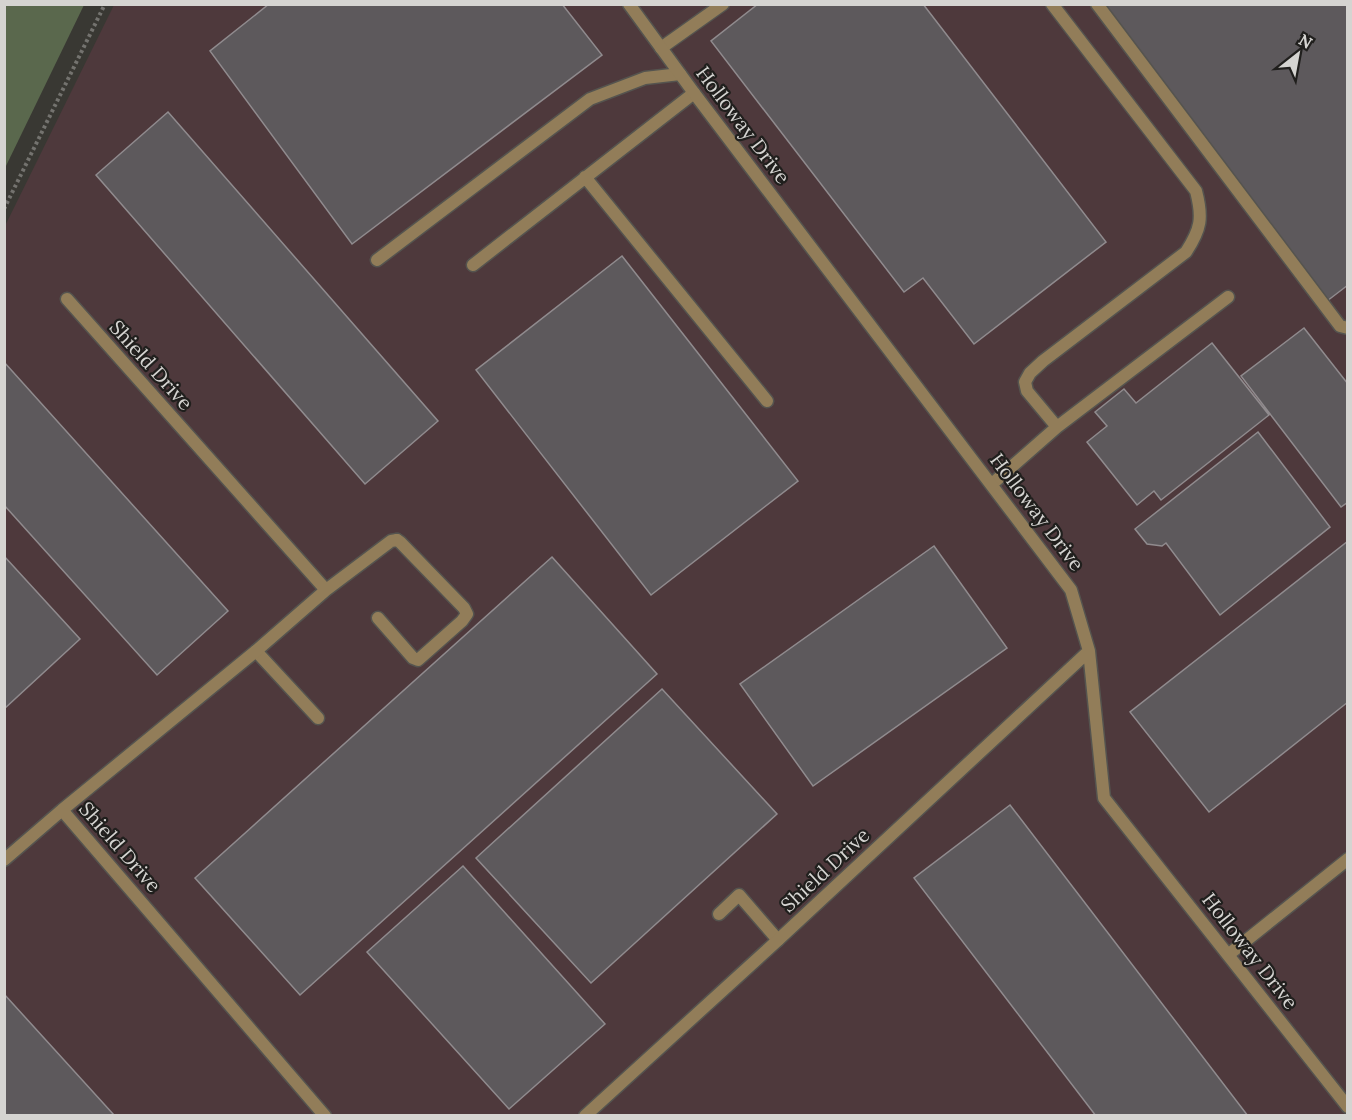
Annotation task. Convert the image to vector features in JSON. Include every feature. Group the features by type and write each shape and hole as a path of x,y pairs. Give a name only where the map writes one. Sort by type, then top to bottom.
{"street":[{"name":"Holloway Drive","path":"629,4 1071,590 1089,651 1104,798 1347,1107"},
{"path":"661,48 723,4"},
{"path":"1052,4 1196,192 1201,210 1197,232 1186,252 1030,373 1025,382 1027,391 1057,427"},
{"path":"1097,4 1340,326 1347,328"},
{"path":"377,260 590,99 645,78 680,74"},
{"path":"473,265 694,93"},
{"path":"585,177 767,401"},
{"path":"992,484 1057,427 1228,297"},
{"name":"Shield Drive","path":"67,299 326,590"},
{"name":"Shield Drive","path":"325,1116 62,810 256,651 326,590 392,541 400,542 467,614 418,660 413,658 378,618"},
{"path":"256,651 318,718"},
{"name":"Shield Drive","path":"585,1116 1089,651"},
{"path":"4,860 62,810"},
{"path":"1228,955 1347,859"},
{"path":"719,914 739,895 778,940"}],"path":[{"path":"4,209 105,4"}],"shaded area":[{"path":"114,5 1347,5 1347,1115 5,1115 4,228"}],"green space":[{"path":"4,5 84,5 5,168"}],"building":[{"path":"269,4 562,4 602,55 352,244 210,51"},
{"path":"758,4 923,4 1106,242 974,344 923,278 904,292 711,41"},
{"path":"1104,4 1348,4 1348,285 1327,301"},
{"path":"168,112 438,421 365,484 96,175"},
{"path":"622,256 798,481 651,595 476,370"},
{"path":"1304,328 1348,384 1348,502 1341,507 1241,376"},
{"path":"1212,343 1269,415 1161,500 1154,491 1137,505 1087,442 1107,426 1095,412 1124,389 1136,403"},
{"path":"4,362 228,611 157,675 4,505"},
{"path":"1258,432 1330,527 1220,615 1166,543 1162,546 1147,544 1135,529"},
{"path":"1348,541 1348,702 1209,812 1130,712"},
{"path":"934,546 1007,648 813,786 740,684"},
{"path":"4,556 80,639 4,709"},
{"path":"552,557 657,674 300,995 195,878"},
{"path":"662,689 777,814 591,983 476,858"},
{"path":"1010,805 1248,1116 1096,1116 914,878"},
{"path":"463,866 605,1024 509,1109 367,952"},
{"path":"4,994 114,1115 4,1116"}]}
